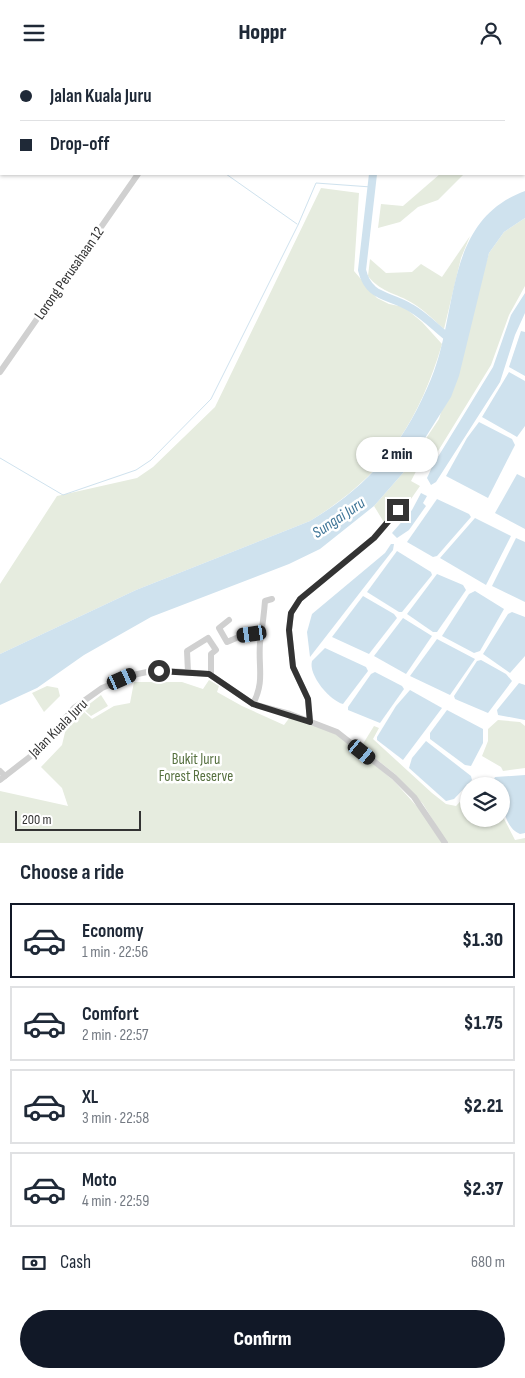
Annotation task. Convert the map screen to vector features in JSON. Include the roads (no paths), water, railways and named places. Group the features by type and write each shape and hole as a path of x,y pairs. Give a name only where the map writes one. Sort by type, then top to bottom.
{"street":[{"name":"Lorong Perusahaan 12","path":"0,372 137,175"},
{"path":"310,722 308,699 293,667 289,630 291,613 300,599 374,538 398,510"},
{"path":"253,704 261,683 259,665 263,633 262,617 265,601 272,599"},
{"path":"229,620 219,628 227,642 241,636 263,633"},
{"path":"188,672 187,651 208,638 216,650 211,655 211,675"},
{"name":"Jalan Kuala Juru","path":"2,776 36,752 74,709 102,688 133,675 147,672 188,672 211,675 253,704 337,732 394,777 422,806 445,843"}],"water":[{"name":"Sungai Juru","path":"525,191 525,218 504,232 489,253 459,376 451,397 403,473 374,506 320,549 289,564 151,617 84,655 37,688 0,705 0,654 136,590 310,521 350,493 368,477 397,443 421,402 431,379 440,353 458,272 467,246 480,224 499,205"},
{"path":"525,293 525,313 515,335 500,382 436,482 431,485 427,478 433,465 493,367 511,315"},
{"path":"521,331 525,332 525,376 509,367"},
{"path":"509,372 525,381 525,426 517,437 482,417"},
{"path":"479,422 512,439 515,445 488,498 446,476 467,438"},
{"path":"517,474 525,478 525,529 495,513"},
{"path":"421,493 427,496 423,503 426,506 409,530 397,538 392,533 412,510"},
{"path":"437,499 469,514 471,517 437,556 433,557 407,542"},
{"path":"475,518 511,536 486,585 440,558"},
{"path":"516,538 525,542 525,602 492,586"},
{"path":"391,544 394,544 393,550 310,657 307,632 312,614 385,553"},
{"path":"397,551 431,572 432,575 402,612 367,592"},
{"path":"437,574 463,585 466,590 437,632 433,632 407,614"},
{"path":"475,591 504,609 480,651 474,653 442,636 469,594"},
{"path":"363,596 394,614 397,618 369,654 332,637"},
{"path":"512,612 525,617 525,656 510,673 483,654 508,614"},
{"path":"403,618 432,636 406,674 374,656"},
{"path":"437,639 475,659 450,695 410,676"},
{"path":"325,648 366,667 368,671 343,704 326,693 313,673 312,661"},
{"path":"481,660 506,674 512,681 488,713 455,699 454,696 477,661"},
{"path":"375,672 402,686 404,689 380,723 348,710 348,707 371,674"},
{"path":"519,683 525,685 525,720 498,715 497,710"},
{"path":"410,690 442,708 403,760 377,740 377,737 396,706"},
{"path":"447,710 483,729 483,743 471,766 465,765 430,739 430,733"},
{"path":"426,741 471,777 460,777 460,793 454,799 446,801 409,768 412,758"},
{"path":"525,775 525,833 520,834 510,826 510,777 495,777"}],"waterway":[{"path":"227,175 297,224"},
{"path":"373,175 362,270 365,279 375,291 416,311 450,339"},
{"path":"0,458 63,495 136,470 151,460 211,399 298,225 316,183 371,187"}],"park label":[{"name":"Bukit Juru Forest Reserve","path":"196,768"}]}
